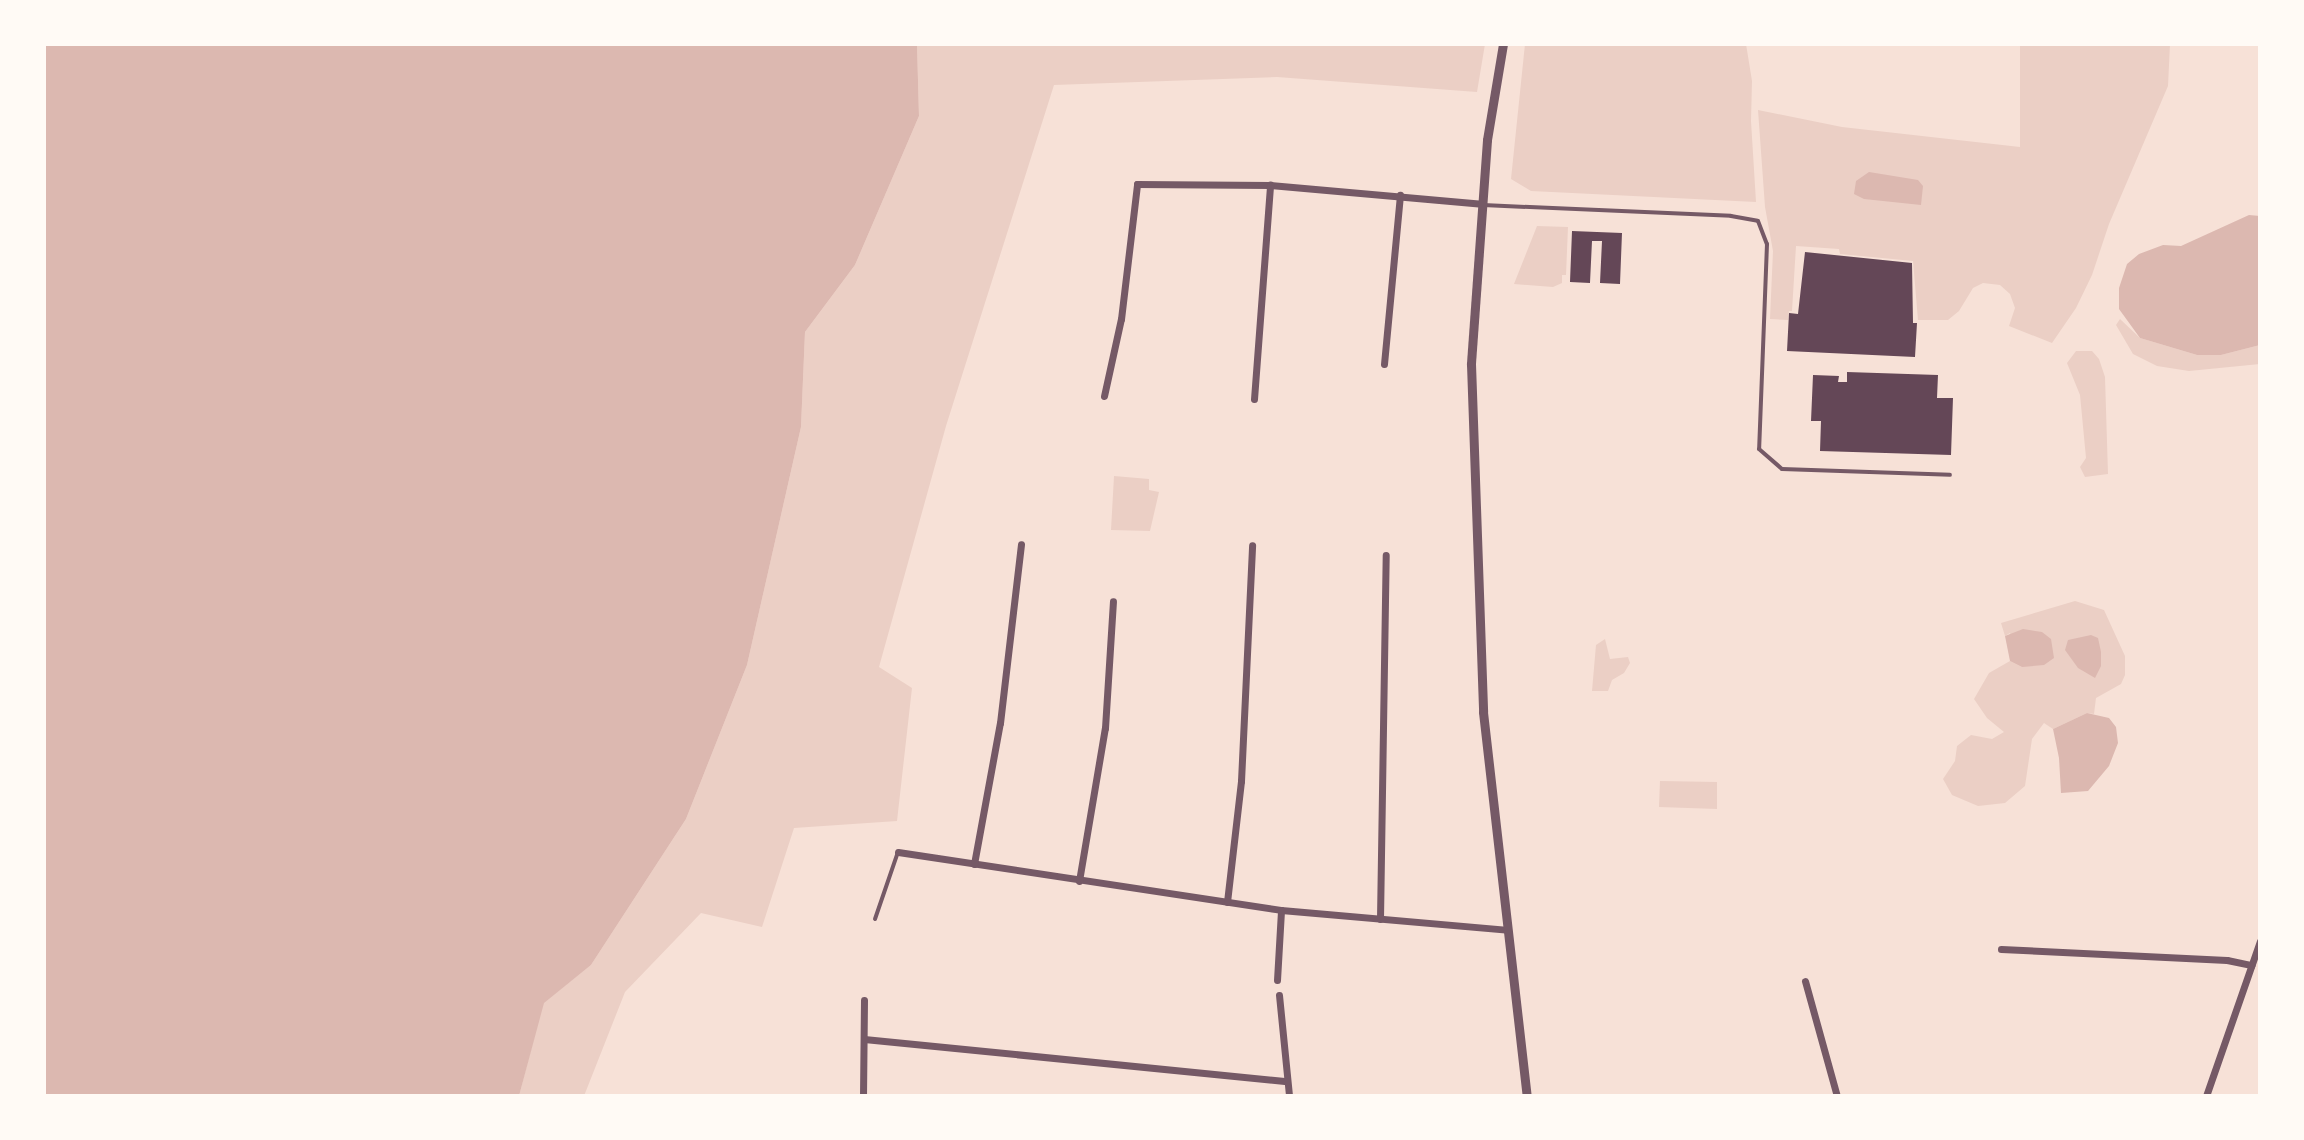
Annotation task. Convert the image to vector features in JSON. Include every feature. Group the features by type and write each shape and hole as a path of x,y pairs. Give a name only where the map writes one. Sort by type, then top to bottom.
{"street":[{"path":"1503,44 1487,140 1471,364 1483,712 1527,1096"},
{"path":"1104,396 1121,319 1137,184 1270,185 1481,204"},
{"path":"1254,399 1270,185"},
{"path":"1384,364 1400,195"},
{"path":"974,864 1000,723 1021,544"},
{"path":"1227,902 1241,781 1252,545"},
{"path":"1380,919 1386,555"},
{"path":"1079,881 1105,728 1113,601"},
{"path":"898,852 1281,910 1508,930"},
{"path":"1277,980 1281,910"},
{"path":"2206,1096 2260,941"},
{"path":"2001,949 2227,960 2251,965"},
{"path":"1805,981 1837,1096"},
{"path":"1279,995 1289,1096"},
{"path":"863,1096 864,1000"},
{"path":"864,1039 1287,1081"}],"lane":[{"path":"1481,204 1731,216 1758,221 1767,244 1759,449 1782,469 1950,475"},
{"path":"875,919 898,852"}],"shaded area":[{"path":"44,44 917,44 919,116 855,265 805,332 801,427 747,665 686,819 591,965 544,1003 519,1096 44,1096"},
{"path":"917,44 1485,44 1477,92 1277,77 1054,85 946,426 879,667 912,688 897,821 794,828 762,927 701,913 625,992 584,1096 519,1096 543,1003 591,965 686,819 747,665 801,427 805,332 855,265 919,116"},
{"path":"1525,44 1746,44 1752,81 1756,202 1531,191 1511,179"},
{"path":"2020,44 2170,44 2168,86 2109,224 2092,275 2076,308 2052,343 2009,326 2015,308 2010,294 2000,285 1983,283 1973,288 1959,311 1948,320 1918,320 1913,261 1840,254 1839,249 1796,246 1792,311 1789,311 1788,320 1770,319 1773,251 1765,207 1758,110 1842,127 2020,147"},
{"path":"1869,172 1918,180 1923,186 1921,205 1864,199 1854,194 1856,181"},
{"path":"2249,215 2260,216 2260,345 2221,355 2197,355 2140,338 2119,309 2119,288 2127,264 2139,254 2163,245 2181,246"},
{"path":"1537,226 1568,227 1566,275 1562,275 1562,283 1553,287 1514,284"},
{"path":"2120,319 2140,338 2197,355 2221,355 2260,345 2260,364 2189,371 2157,366 2133,354 2116,325"},
{"path":"2076,351 2092,351 2099,359 2105,377 2108,474 2085,477 2080,467 2086,458 2080,395 2067,363"},
{"path":"1114,476 1149,479 1149,490 1159,492 1150,531 1111,530"},
{"path":"2075,601 2104,610 2125,656 2125,675 2121,684 2096,698 2094,714 2087,713 2053,729 2044,723 2032,739 2025,786 2005,803 1978,806 1952,795 1943,779 1955,761 1957,746 1971,735 1992,739 2004,732 1987,718 1974,699 1989,673 2010,661 2022,667 2010,633 2005,636 2001,623"},
{"path":"2023,629 2042,632 2051,639 2054,658 2044,665 2022,667 2010,661 2005,636"},
{"path":"2091,635 2098,638 2101,652 2101,666 2095,678 2078,668 2065,650 2068,640"},
{"path":"1605,639 1610,659 1628,657 1630,663 1624,673 1612,680 1608,691 1592,691 1596,645"},
{"path":"2087,713 2109,718 2116,727 2118,743 2109,766 2088,791 2061,793 2053,729"},
{"path":"1660,781 1717,782 1717,809 1659,807"}],"building":[{"path":"1572,231 1622,233 1620,284 1600,283 1602,241 1592,241 1590,283 1570,282"},
{"path":"1805,252 1912,263 1913,323 1917,323 1915,357 1787,351 1789,313 1798,314"},
{"path":"1847,372 1938,375 1937,398 1953,398 1951,455 1820,451 1821,421 1811,421 1813,375 1839,376 1838,382 1847,382"}]}
